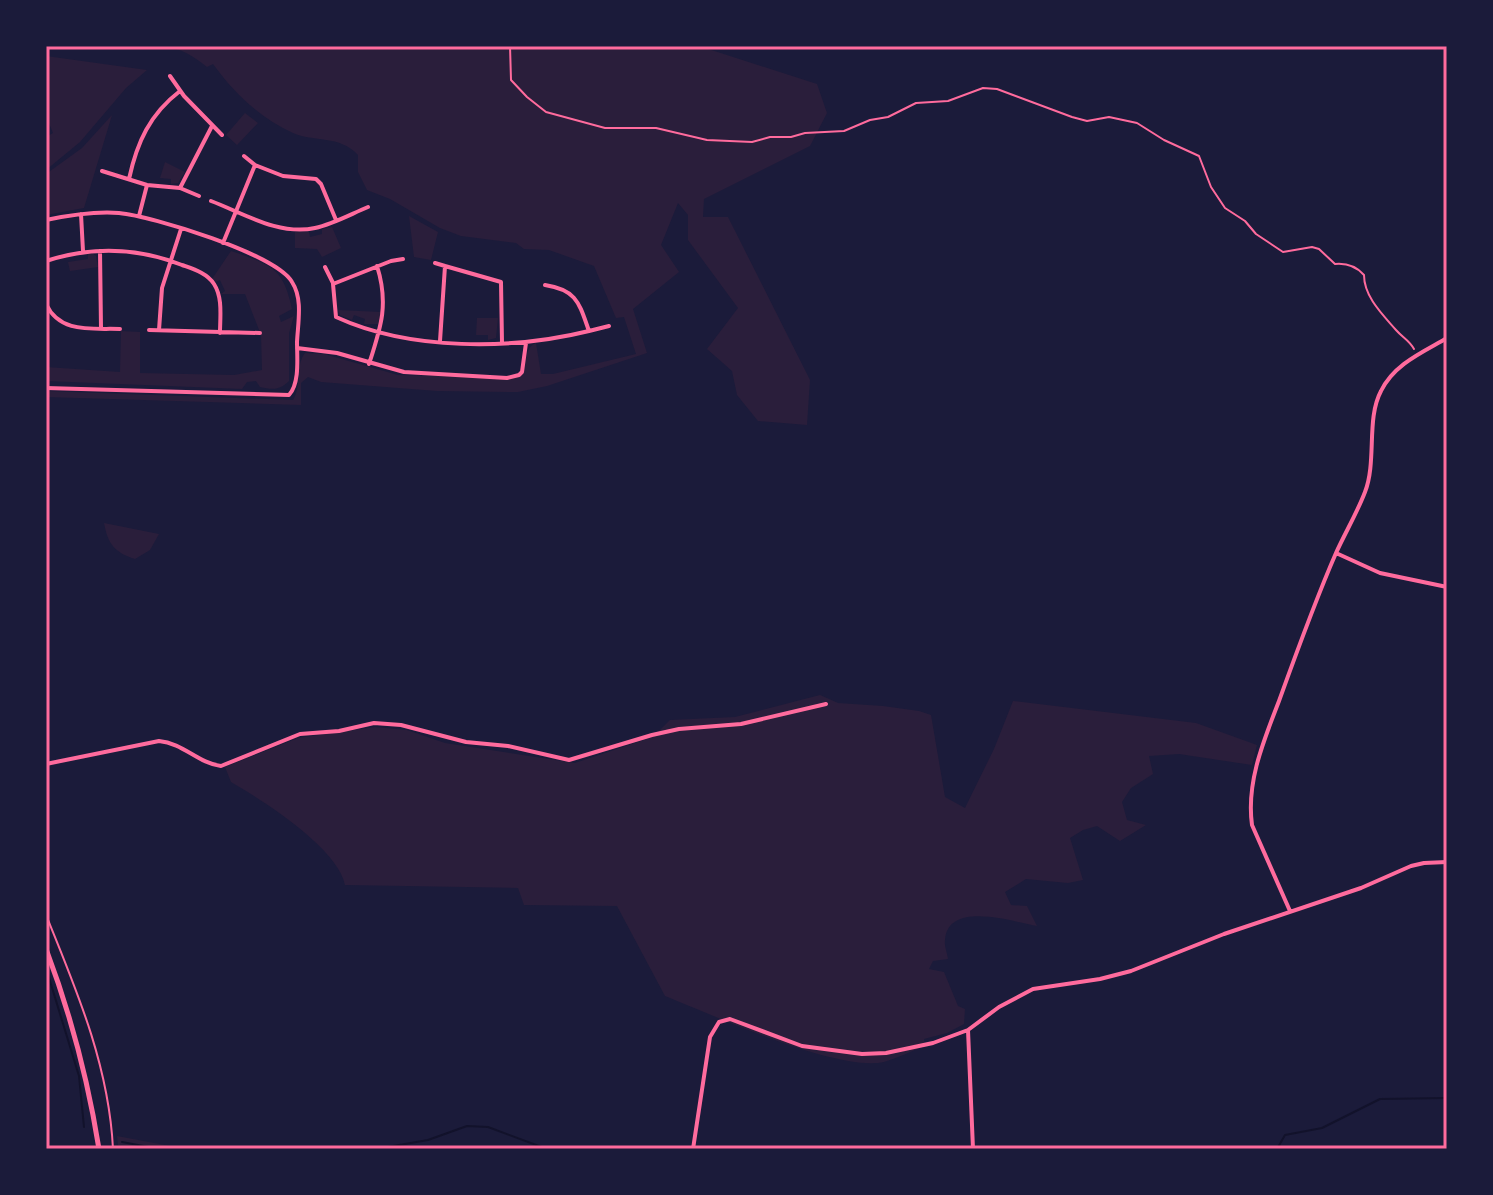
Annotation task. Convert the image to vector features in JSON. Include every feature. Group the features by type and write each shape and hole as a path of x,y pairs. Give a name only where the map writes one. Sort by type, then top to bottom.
{"main road":[{"path":"46,949 73,1026 89,1087 99,1149"}],"street":[{"path":"170,76 180,91 222,135"},
{"path":"129,179 144,130 159,109 180,91"},
{"path":"180,188 212,126"},
{"path":"244,156 255,165 283,176 316,179 336,220"},
{"path":"223,243 255,165"},
{"path":"102,171 147,185 180,188 199,196"},
{"path":"139,216 147,185"},
{"path":"211,201 272,225 294,230 311,229 368,207"},
{"path":"46,220 99,213 139,216 181,229 275,265 289,277 299,300 294,389 289,395 46,388"},
{"path":"81,214 83,251"},
{"path":"159,330 162,288 181,229"},
{"path":"46,261 83,251 134,251 197,270 213,282 220,302 220,333"},
{"path":"100,251 101,329"},
{"path":"333,284 403,259"},
{"path":"435,263 501,282 502,343"},
{"path":"369,364 380,331 384,299 377,266"},
{"path":"440,341 445,266"},
{"path":"325,267 333,284 336,317 406,338 526,343 609,326"},
{"path":"545,285 563,289 572,295 579,303 589,331"},
{"path":"46,304 53,316 64,325 120,329"},
{"path":"149,330 260,333"},
{"path":"1290,911 1252,825 1253,786 1262,747 1336,553 1370,478 1378,398 1390,378 1417,355 1447,338"},
{"path":"297,348 337,353 369,364 414,373 514,377 522,372 526,343"},
{"path":"1336,553 1380,573 1447,587"},
{"path":"46,764 159,741 176,744 210,764 221,766 300,734 339,731 374,723 401,725 466,742 508,746 569,760 679,729 741,724 826,704"},
{"path":"693,1149 710,1037 719,1022 737,1021 802,1046 873,1055 933,1043 968,1030 999,1007 1033,989 1131,971 1290,911 1361,888 1418,864 1447,862"},
{"path":"968,1030 973,1149"}],"path":[{"path":"510,46 511,80 527,97 546,112 605,128 656,128 707,140 752,142 770,137 844,131 870,120 888,117 916,103 948,101 983,88 997,89 1087,121 1109,117 1137,123 1199,156 1211,187 1225,208 1277,250 1294,251 1312,247 1319,249 1335,264 1346,263 1360,271 1377,309 1398,333 1410,341 1417,355"},
{"path":"46,915 80,998 98,1056 109,1109 113,1149"}],"shaded area":[{"path":"160,46 699,46 817,84 827,113 810,146 704,199 703,217 728,217 810,380 807,425 758,421 737,395 732,371 707,349 738,308 688,240 688,215 678,203 661,245 679,272 633,309 647,353 547,386 518,392 437,391 321,382 308,377 301,383 301,405 46,397 46,391 293,400 305,353 324,354 398,375 515,378 523,370 528,350 536,343 541,374 553,374 636,354 624,317 616,318 594,266 549,250 524,249 516,243 461,236 440,228 390,199 367,190 358,172 358,155 351,149 343,144 301,136 281,127 248,104 213,64 207,67 185,52"},
{"path":"46,56 147,70 126,88 80,142 46,170 46,137 53,133 46,116"},
{"path":"245,113 258,123 237,145 226,135"},
{"path":"112,115 84,208 46,215 46,174 82,148"},
{"path":"165,162 185,172 178,183 171,184 171,179 160,178"},
{"path":"409,216 438,232 431,260 414,257"},
{"path":"332,227 341,248 322,257 317,249 295,248 295,232 309,232 310,237"},
{"path":"231,251 265,264 279,275 284,284 292,309 279,316 281,322 294,316 289,333 289,381 286,384 273,389 260,387 256,381 247,382 242,389 46,381 46,367 120,372 121,331 140,332 140,373 234,375 262,370 261,335 245,294 221,294 225,291 220,280 216,282 212,279"},
{"path":"88,254 96,256 98,267 70,271 68,262 88,259"},
{"path":"338,310 381,312 378,324 364,324 365,319 354,315 352,320 340,315"},
{"path":"477,318 498,318 496,338 488,340 488,335 476,335"},
{"path":"104,523 159,534 150,550 135,559 113,546"},
{"path":"820,695 838,703 883,706 931,715 945,797 965,808 1013,701 1196,723 1257,745 1252,765 1179,754 1149,756 1153,774 1131,788 1122,802 1127,820 1146,825 1120,841 1097,826 1070,838 1083,880 1068,883 1026,879 1005,892 1011,905 1027,906 1037,926 984,916 957,920 949,928 945,942 948,959 933,961 929,969 944,972 958,1006 965,1009 964,1024 947,1033 924,1039 925,1046 894,1059 863,1063 807,1051 665,996 617,906 524,905 518,888 345,885 329,856 314,841 261,800 231,782 225,767 298,738 375,727 407,730 445,743 575,763 653,737 670,720 735,717"},
{"path":"117,1136 186,1149 127,1149 118,1145"}],"waterway":[{"path":"46,968 79,1076 84,1127"},
{"path":"1277,1149 1285,1135 1322,1128 1380,1099 1447,1098"},
{"path":"376,1149 428,1140 467,1126 488,1127 547,1149"},
{"path":"122,1142 159,1149"}]}
